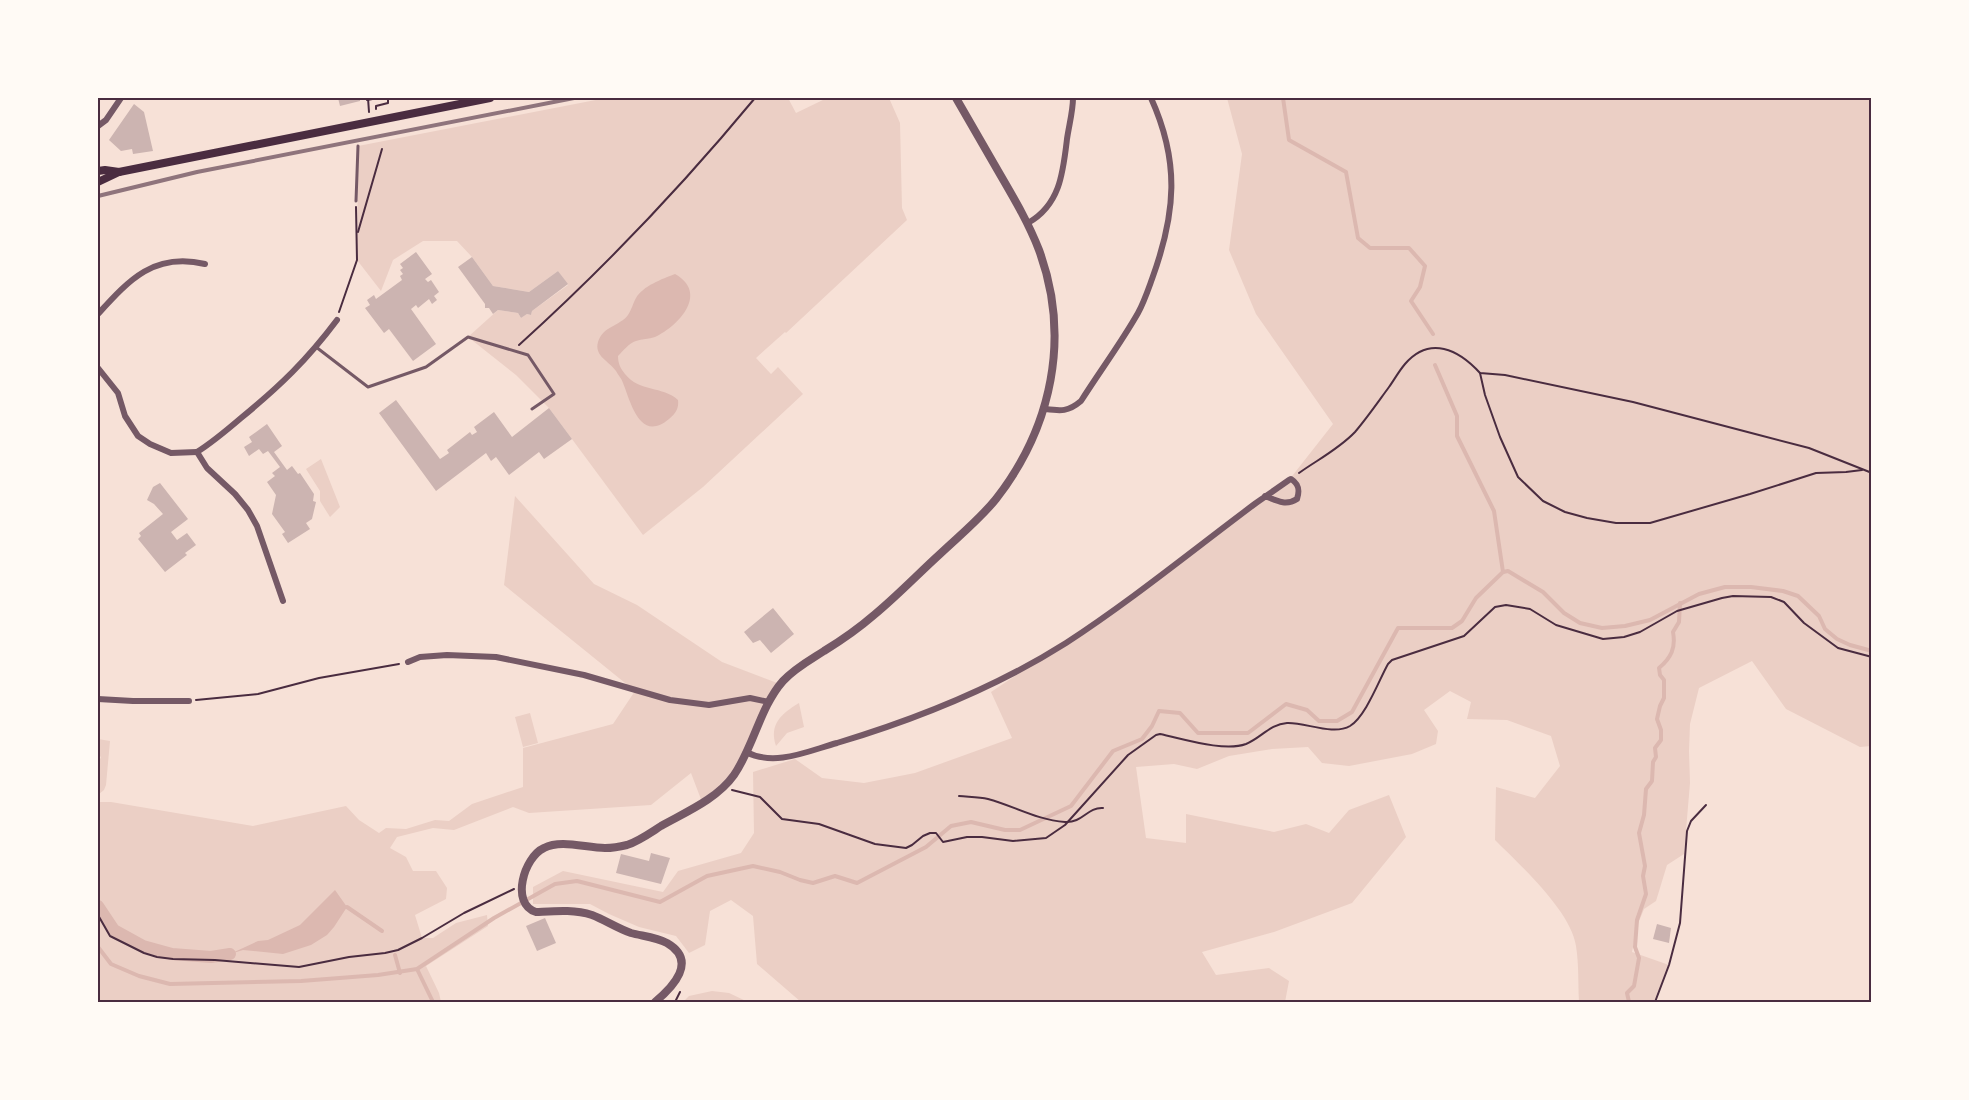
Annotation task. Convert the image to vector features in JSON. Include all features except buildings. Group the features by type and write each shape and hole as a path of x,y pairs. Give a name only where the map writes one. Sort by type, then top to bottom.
{"main road":[{"path":"98,182 119,172 490,98"},
{"path":"98,171 119,172"}],"street":[{"path":"98,126 106,120 121,98"},
{"path":"655,1002 673,987 681,973 680,956 668,944 620,929 594,916 582,913 536,912 529,909 524,904 520,890 528,863 543,848 561,844 614,848 630,844 702,802 726,784 733,777 780,684 788,675 842,640 873,616 994,502 1022,460 1045,409 1054,355 1054,321 1048,279 1028,223 956,98"},
{"path":"1028,223 1039,217 1057,193 1064,168 1073,98"},
{"path":"1045,409 1059,411 1071,409 1081,401 1139,311 1162,252 1172,207 1171,162 1161,120 1151,98"},
{"path":"98,314 139,273 158,264 188,260 205,264"},
{"path":"98,368 118,393 125,416 138,436 171,453 197,452 270,394 299,367 337,320"},
{"path":"98,382 106,377"},
{"path":"197,452 207,468 235,494 248,510 257,526 284,601"},
{"path":"746,752 757,758 775,760 919,716 987,687 1065,643 1115,609 1264,496 1291,479 1299,487 1297,499 1286,504 1264,496"},
{"path":"408,662 420,657 447,655 496,657 584,675 670,700 709,705 750,698 769,702"},
{"path":"98,699 189,701"}],"lane":[{"path":"356,201 358,146"},
{"path":"316,347 368,387 426,367 468,337 528,355 554,394 532,409"}],"path":[{"path":"369,112 368,99 378,98"},
{"path":"376,109 376,106 388,103 388,98"},
{"path":"514,351 560,309 645,220 755,98"},
{"path":"357,236 362,212 382,149"},
{"path":"337,320 357,260 356,201"},
{"path":"1289,480 1343,444 1375,406 1405,364 1422,352 1434,348 1454,351 1470,362 1480,373 1485,396 1518,477 1543,501 1565,512 1616,523 1650,523 1779,486 1816,472 1862,470"},
{"path":"1480,373 1505,375 1644,405 1809,448 1872,473"},
{"path":"726,784 734,791 760,797 782,819 819,825 875,844 906,848 930,833 936,834 943,842 968,837 1013,841 1039,840 1053,835 1128,755 1156,735 1228,746 1249,743 1280,724 1291,723 1331,729 1348,727 1364,710 1383,672 1392,660 1464,636 1495,607 1506,605 1530,609 1556,625 1603,639 1624,637 1640,632 1679,611 1733,596 1778,598 1804,623 1838,648 1872,657"},
{"path":"189,701 258,694 319,678 408,662"},
{"path":"959,796 987,799 1042,819 1067,822 1080,820 1091,810 1103,808"},
{"path":"1655,1002 1669,965 1680,923 1687,831 1691,821 1706,805"},
{"path":"98,915 110,936 158,957 299,967 398,950 464,913 520,890"}],"shaded area":[{"path":"606,98 788,98 796,113 827,98 889,98 900,123 902,208 907,220 756,358 771,374 778,367 803,394 703,487 643,535 549,408 516,375 468,337 498,310 518,313 521,318 527,314 531,315 532,311 568,285 558,271 529,292 493,286 457,241 423,241 393,260 381,291 357,260 358,146"},
{"path":"1227,98 1871,98 1871,746 1860,747 1786,709 1752,661 1699,688 1690,724 1690,783 1684,854 1667,865 1656,901 1644,909 1637,926 1632,952 1669,965 1655,1002 1579,1002 1576,946 1565,918 1543,889 1495,840 1496,787 1535,798 1560,766 1551,736 1507,720 1467,719 1471,702 1450,691 1424,710 1438,731 1436,744 1412,754 1349,766 1322,763 1308,747 1272,749 1229,756 1197,769 1174,764 1136,767 1146,838 1186,843 1186,814 1274,832 1306,824 1329,833 1349,810 1389,795 1406,837 1352,903 1274,932 1202,952 1216,975 1269,968 1289,981 1285,1002 801,1002 757,964 753,916 731,900 710,911 705,945 689,953 676,936 639,927 590,904 533,904 533,887 563,871 663,892 678,871 741,853 754,833 753,772 795,759 822,778 864,783 915,773 1012,738 991,692 1065,643 1289,480 1333,424 1256,314 1229,250 1242,154"},
{"path":"675,274 685,282 690,290 687,308 681,317 655,337 631,343 618,356 621,368 631,380 678,400 677,408 669,419 659,425 651,426 638,418 621,378 603,358 597,347 600,337 608,329 625,319 643,290"},
{"path":"321,459 340,507 330,517 320,501 320,491 306,469"},
{"path":"515,496 594,584 637,605 722,662 780,684 738,767 702,802 691,773 651,805 529,813 513,807 454,830 433,828 397,837 390,848 406,857 413,871 436,871 447,888 446,899 415,915 422,938 433,938 456,923 487,915 488,926 426,966 441,1002 98,1002 98,802 111,802 253,826 346,806 359,820 379,833 386,828 406,829 435,820 449,821 472,804 523,787 523,748 613,724 635,691 504,585"},
{"path":"799,703 804,727 787,733 776,746 774,732 778,720"},
{"path":"530,713 538,743 523,747 515,717"},
{"path":"98,739 110,741 106,785 99,794 98,764 101,757 98,755"},
{"path":"335,890 347,907 327,935 311,945 283,954 243,950 230,954 300,925"},
{"path":"712,991 729,993 748,1002 683,1002 689,996"}],"waterway":[{"path":"1283,98 1289,140 1346,172 1358,238 1370,248 1409,248 1425,266 1420,287 1411,301 1433,334"},
{"path":"1435,365 1457,416 1457,436 1494,511 1503,572"},
{"path":"98,947 111,964 139,976 170,984 301,981 378,975 417,969 494,918 555,884 577,881 660,902 707,876 753,866 813,883 835,876 857,883 926,847 951,826 971,822 1005,830 1020,830 1071,806 1113,751 1142,739 1152,726 1159,711 1180,713 1198,733 1248,733 1286,704 1307,710 1319,721 1337,721 1352,712 1398,628 1452,628 1462,621 1476,598 1503,572 1508,571 1543,592 1564,613 1580,623 1602,628 1625,626 1650,620 1699,594 1725,587 1783,591 1798,596 1819,616 1825,629 1837,639 1872,651"},
{"path":"1629,1002 1627,993 1634,986 1639,958 1635,947 1637,920 1646,894 1643,876 1645,866 1639,833 1644,815 1646,789 1652,781 1653,762 1656,757 1655,748 1661,740 1661,730 1657,719 1664,698 1664,680 1659,668 1672,652 1673,632 1679,622 1680,603"},
{"path":"98,906 114,930 143,946 172,954 211,957 230,954"},
{"path":"347,907 382,931"},
{"path":"395,955 400,973"},
{"path":"417,969 433,1002"}],"railway":[{"path":"98,196 197,172 574,98"}]}
